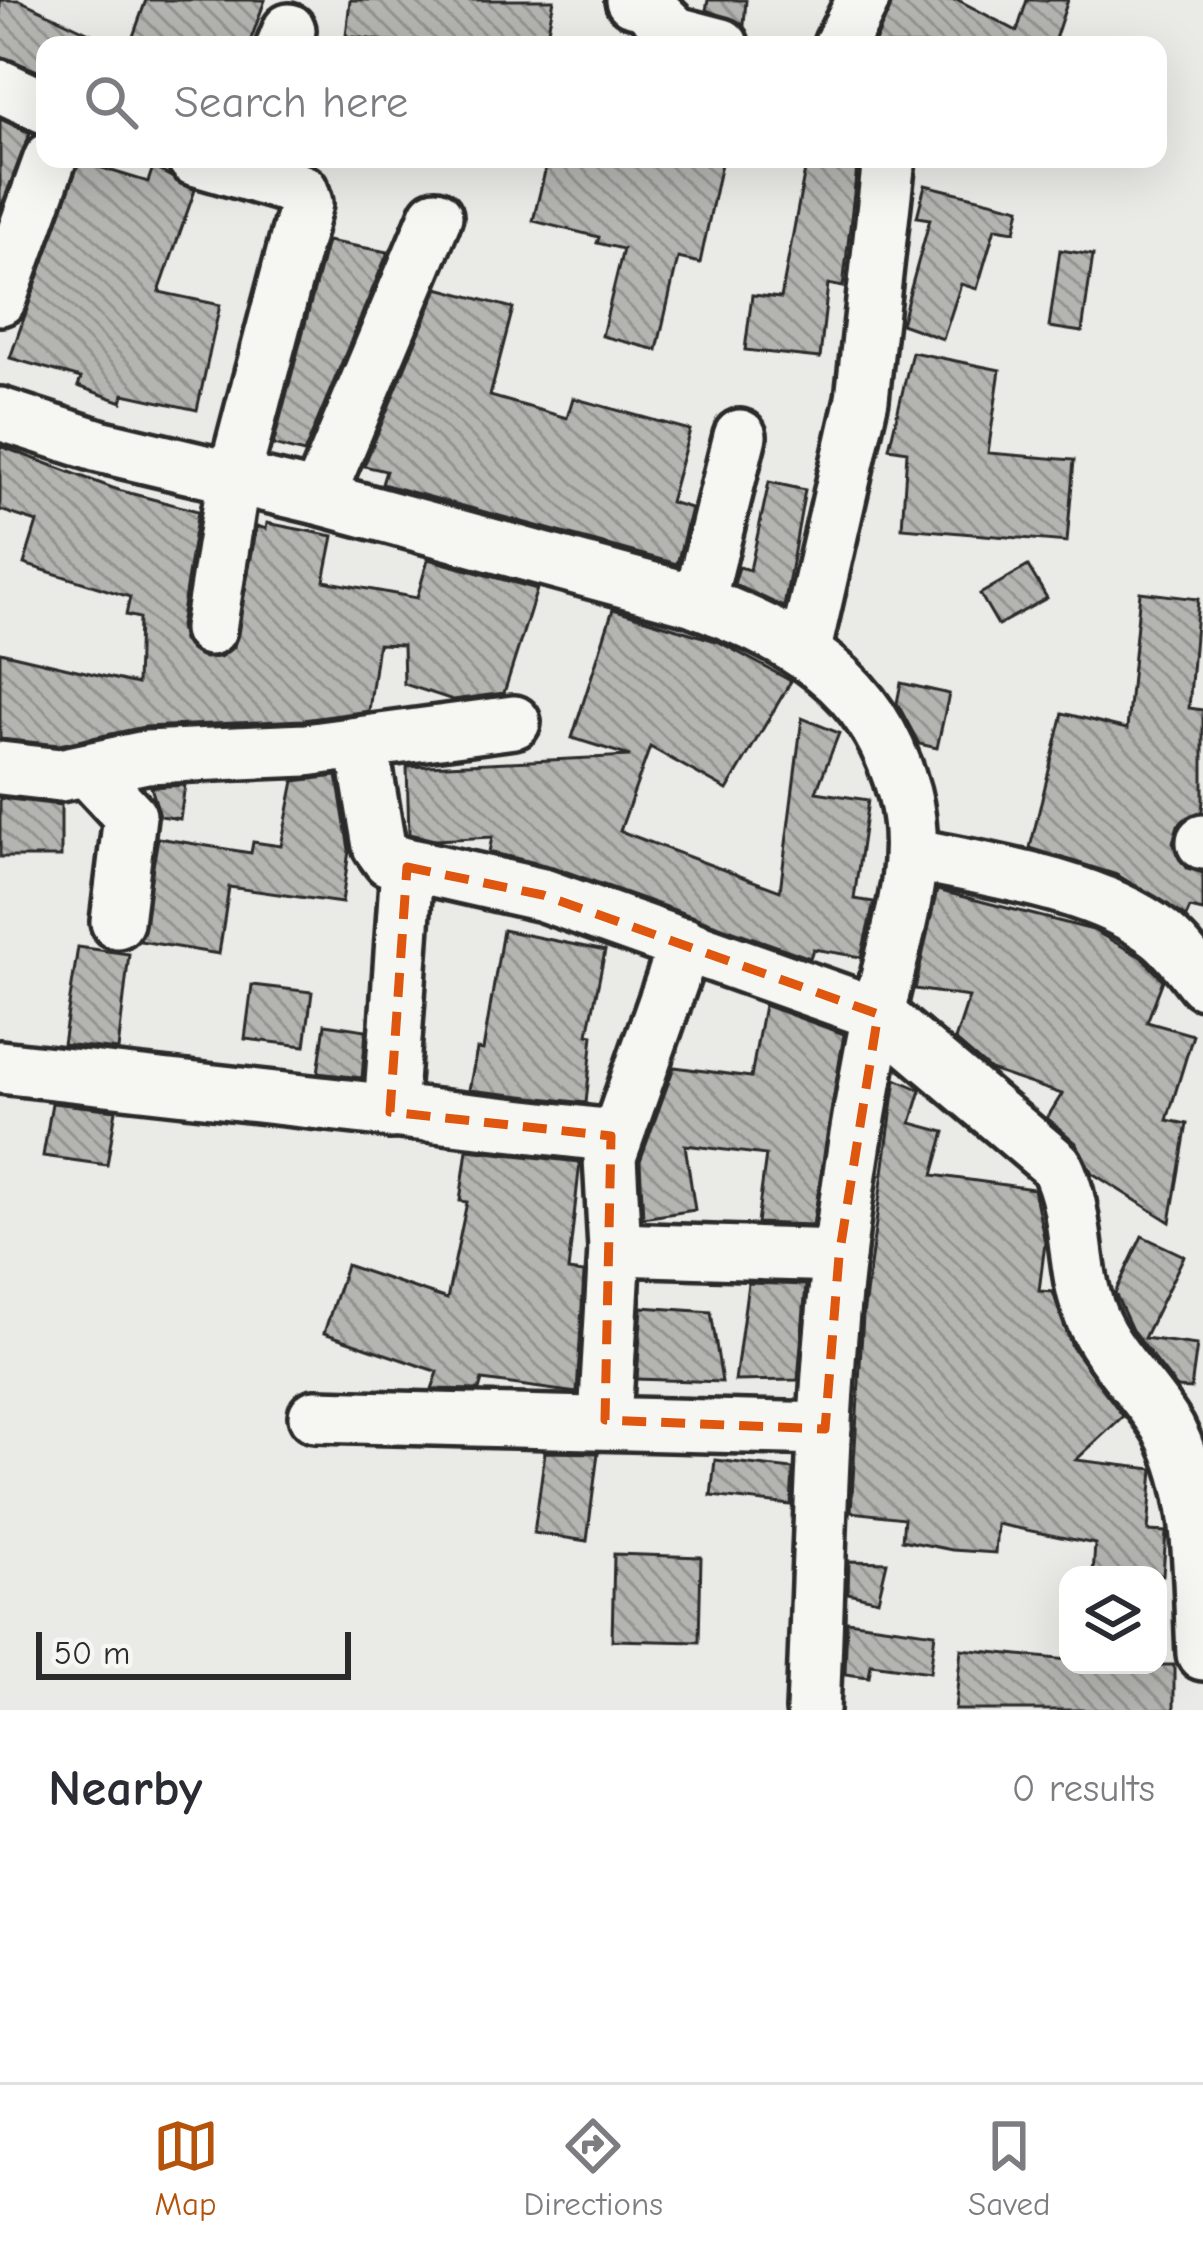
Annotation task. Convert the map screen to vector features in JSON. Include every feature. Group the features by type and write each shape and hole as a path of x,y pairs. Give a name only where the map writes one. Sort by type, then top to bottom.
{"street":[{"path":"845,36 863,0"},
{"path":"641,1 676,33 688,36"},
{"path":"0,86 36,103"},
{"path":"0,299 47,168"},
{"path":"210,629 234,477 306,202 302,191 236,168"},
{"path":"805,649 862,399 888,168"},
{"path":"318,498 436,216"},
{"path":"0,413 99,446 318,498 699,602 805,649 837,674 874,723 904,793 911,854 907,904 878,1014 839,1256 825,1429 813,1710"},
{"path":"699,602 740,436"},
{"path":"0,768 59,775 146,758 362,745 514,722"},
{"path":"362,745 379,846 389,860 543,895 878,1014 1056,1165 1066,1184 1080,1284 1092,1318 1169,1430 1197,1482 1203,1654"},
{"path":"89,772 130,816 117,922"},
{"path":"911,854 1036,881 1107,907 1159,933 1203,982"},
{"path":"391,1112 407,867"},
{"path":"605,1420 615,1249 609,1183 614,1136 685,944"},
{"path":"0,1067 614,1136"},
{"path":"615,1249 839,1256"},
{"path":"315,1416 825,1429"}],"highlighted area":[{"path":"407,867 543,895 878,1014 839,1256 825,1429 605,1420 611,1136 390,1112"}],"building":[{"path":"0,0 19,0 96,36 36,36 36,70 0,56"},
{"path":"146,0 265,0 252,36 133,36"},
{"path":"350,0 554,0 547,36 346,36"},
{"path":"708,0 746,0 744,25 706,10"},
{"path":"893,0 958,0 1017,31 1027,0 1068,0 1056,36 878,36"},
{"path":"0,119 30,133 0,210"},
{"path":"77,168 102,168 148,182 155,168 195,190 159,292 220,305 197,410 124,394 122,402 78,386 81,378 10,358"},
{"path":"546,168 720,168 700,263 678,258 657,350 602,336 623,249 597,243 599,237 533,221"},
{"path":"805,168 857,168 843,287 828,284 820,358 745,350 752,295 781,298"},
{"path":"925,185 1020,208 1015,231 995,228 977,289 961,284 943,339 901,324 930,219 917,217"},
{"path":"327,241 388,252 304,453 273,445"},
{"path":"1060,250 1093,255 1082,332 1049,327"},
{"path":"438,288 513,308 490,396 567,418 573,398 690,430 670,502 691,508 677,564 382,484 386,471 364,466"},
{"path":"912,352 1000,370 988,453 1074,460 1067,542 902,528 907,451 889,448"},
{"path":"0,446 118,490 198,511 180,626 183,641 204,658 220,657 234,647 257,526 266,529 267,523 333,536 324,581 417,598 428,559 537,589 504,693 453,700 404,684 403,645 378,644 369,711 303,720 144,727 59,745 0,739 0,652 137,684 139,618 126,615 130,597 24,564 37,522 0,510"},
{"path":"769,482 805,490 784,607 734,584 739,567 750,570"},
{"path":"1028,566 1047,598 998,625 980,594"},
{"path":"1140,592 1198,599 1189,708 1203,710 1202,811 1178,825 1173,843 1187,868 1203,873 1203,911 1190,908 1186,917 1117,875 1030,848 1063,713 1127,729"},
{"path":"613,609 719,642 791,681 727,790 650,747 620,831 780,891 802,718 839,733 816,792 868,800 854,899 874,902 861,957 813,949 810,958 553,867 489,852 492,837 435,840 409,834 407,767 630,756 572,738"},
{"path":"901,683 949,694 937,748 919,744 897,703"},
{"path":"337,776 349,850 342,903 229,887 219,954 140,941 158,838 251,853 253,842 281,846 294,781"},
{"path":"185,785 180,819 160,816 151,787"},
{"path":"0,798 61,805 61,857 0,857"},
{"path":"937,890 1093,930 1141,957 1163,980 1147,1022 1193,1035 1167,1120 1187,1124 1170,1222 1092,1173 1076,1143 1047,1118 1062,1094 990,1070 955,1040 969,997 915,989"},
{"path":"503,930 605,951 588,1034 593,1035 586,1103 469,1090 477,1049 483,1050"},
{"path":"78,947 129,954 118,1050 63,1044"},
{"path":"252,985 312,992 305,1046 245,1039"},
{"path":"764,1005 844,1034 813,1225 757,1223 766,1155 685,1145 695,1210 643,1218 640,1161 674,1067 751,1077"},
{"path":"325,1024 366,1030 362,1078 318,1073"},
{"path":"896,1079 921,1090 911,1123 945,1132 933,1175 1034,1189 1045,1243 1039,1291 1053,1292 1072,1347 1123,1416 1076,1460 1153,1469 1148,1531 1166,1532 1164,1566 1094,1566 1095,1544 997,1524 995,1553 952,1550 902,1540 904,1518 851,1512 863,1316"},
{"path":"52,1103 116,1110 107,1165 43,1156"},
{"path":"467,1150 580,1162 568,1271 584,1273 577,1393 482,1380 479,1390 432,1389 438,1372 324,1333 346,1265 447,1299 467,1202 460,1201"},
{"path":"1142,1236 1184,1256 1144,1338 1197,1345 1191,1389 1177,1388 1132,1330 1115,1293"},
{"path":"748,1283 806,1285 798,1380 735,1381"},
{"path":"642,1307 711,1312 722,1382 637,1379"},
{"path":"545,1452 598,1453 587,1541 534,1533"},
{"path":"715,1460 793,1469 791,1505 711,1496"},
{"path":"614,1554 701,1557 699,1642 612,1640"},
{"path":"849,1561 887,1562 878,1600 848,1593"},
{"path":"847,1621 935,1633 930,1672 871,1664 869,1677 845,1674"},
{"path":"961,1649 1059,1659 1059,1674 1167,1674 1167,1665 1174,1665 1174,1710 955,1710"}]}
